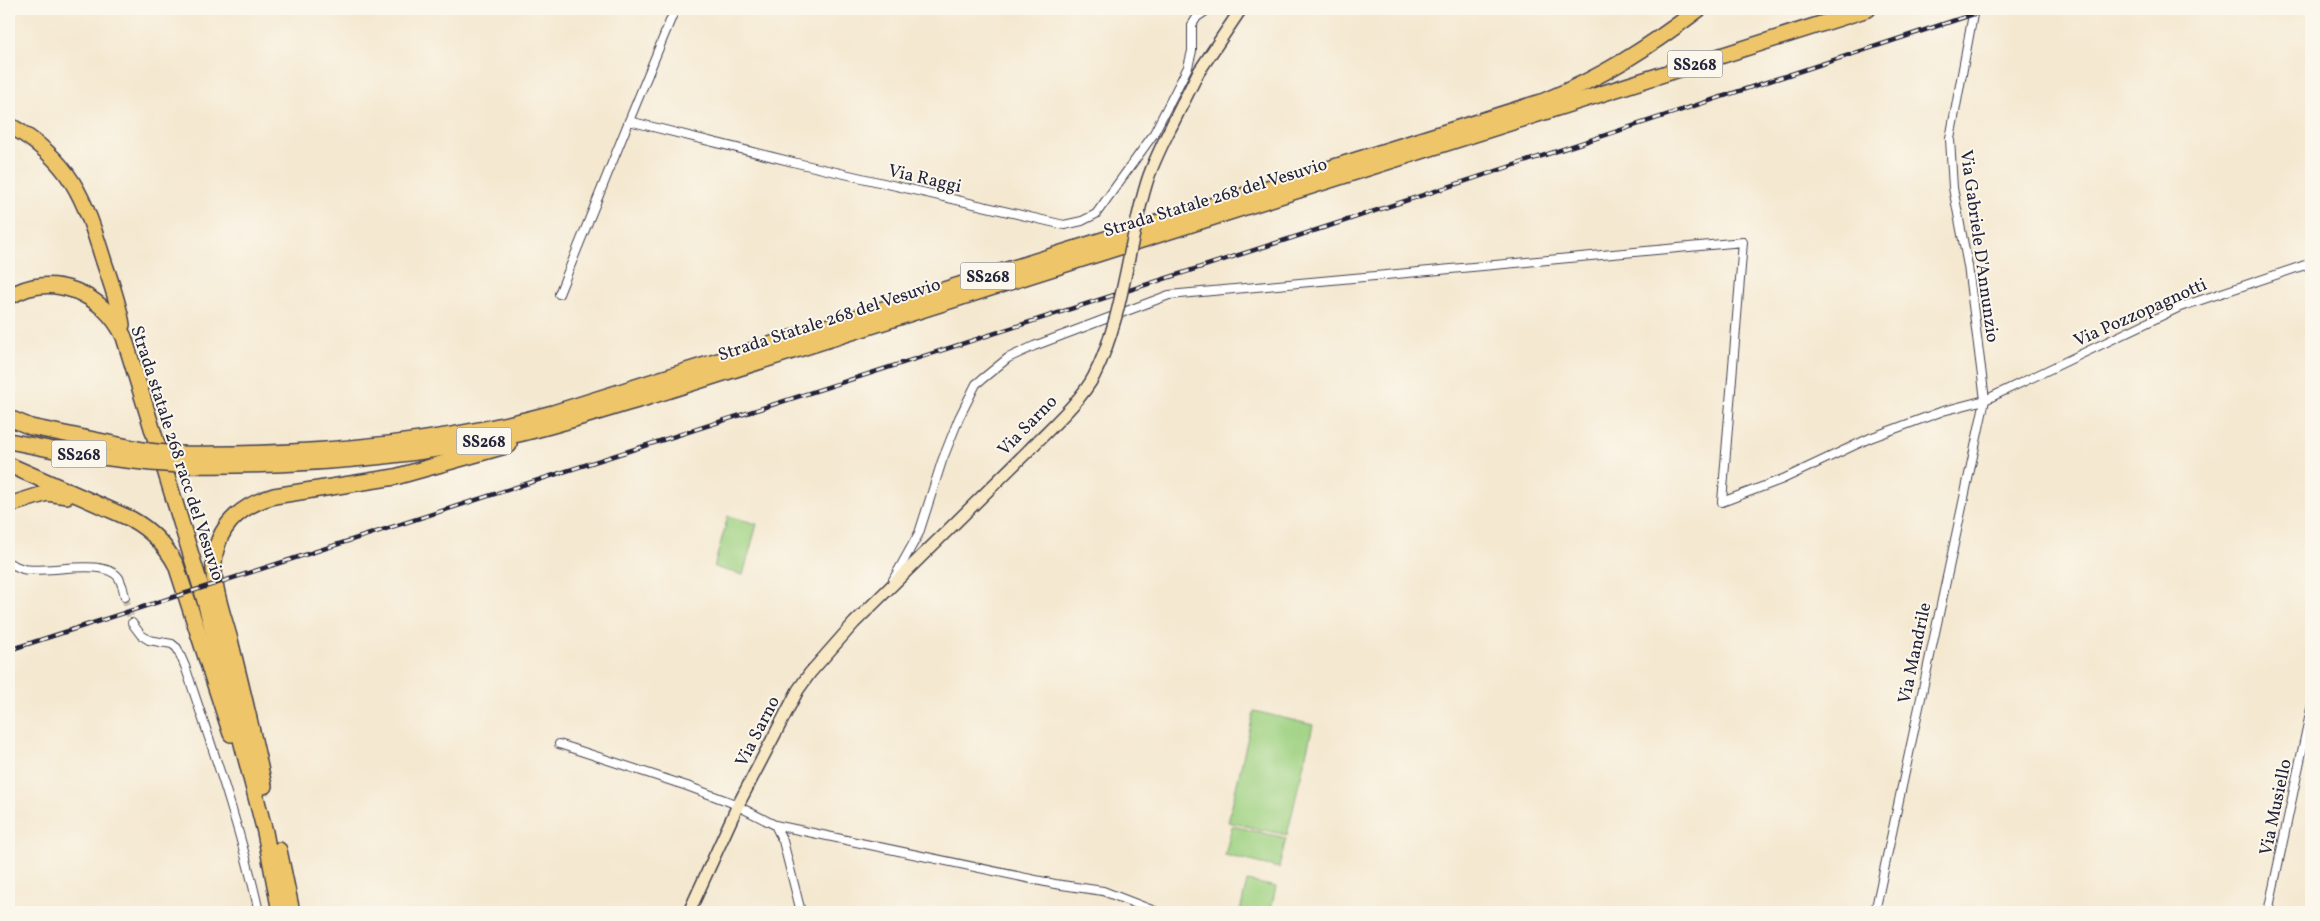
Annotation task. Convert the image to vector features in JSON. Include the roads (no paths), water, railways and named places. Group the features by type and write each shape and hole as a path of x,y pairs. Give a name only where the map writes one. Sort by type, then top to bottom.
{"highway":[{"name":"Strada Statale 268 del Vesuvio","path":"177,459 367,446 482,431 553,413 1544,101 1591,81 1616,67 1699,9"},
{"name":"Strada Statale 268 del Vesuvio","path":"9,441 69,452 177,459 238,466 316,462 444,448 513,435 648,397 1868,9"},
{"path":"9,125 45,150 64,169 79,191 93,225 120,314 124,337"},
{"name":"Strada statale 268 racc del Vesuvio","path":"9,297 41,286 69,288 95,300 114,318 124,337 204,597 255,789 280,912"},
{"path":"264,786 214,567 219,541 234,517 258,501 418,472 594,420 648,397"},
{"path":"9,418 31,427 149,457"},
{"name":"Strada Statale 268 del Vesuvio","path":"9,430 149,457"},
{"path":"9,465 142,525 162,543 176,565 246,784 276,894"},
{"path":"9,505 47,493 60,494 93,503"},
{"name":"Strada statale 268 racc del Vesuvio","path":"204,597 220,640 264,786 292,912"}],"street":[{"path":"559,294 675,9"},
{"name":"Via Raggi","path":"630,121 987,208 1064,224 1082,221 1096,214 1105,205 1153,135 1188,67 1192,51 1192,25 1197,17 1209,9"},
{"name":"Via Sarno","path":"689,912 737,807 798,690 810,673 854,623 1065,413 1093,378 1107,345 1119,305 1146,186 1154,161 1198,73 1241,9"},
{"name":"Via Gabriele D'Annunzio","path":"1974,9 1950,139 1952,188 1968,266 1985,400"},
{"name":"Via Pozzopagnotti","path":"886,593 919,533 942,461 959,418 976,384 1008,358 1034,346 1169,296 1744,242 1722,502 1782,479 1870,438 1942,411 1985,400 2180,307 2311,263"},
{"name":"Via Mandrile","path":"1875,912 1985,400"},
{"path":"9,563 36,570 98,568 109,570 118,577 125,597"},
{"path":"132,622 140,635 149,640 172,644 178,648 226,791 259,912"},
{"name":"Via Musiello","path":"2268,912 2311,709"},
{"path":"559,744 687,786 776,825 1055,884 1103,891 1157,912"},
{"path":"776,825 783,841 801,912"}],"tunnel":[{"path":"125,597 132,623"}],"railway":[{"path":"9,650 1332,225 1989,9"}]}
